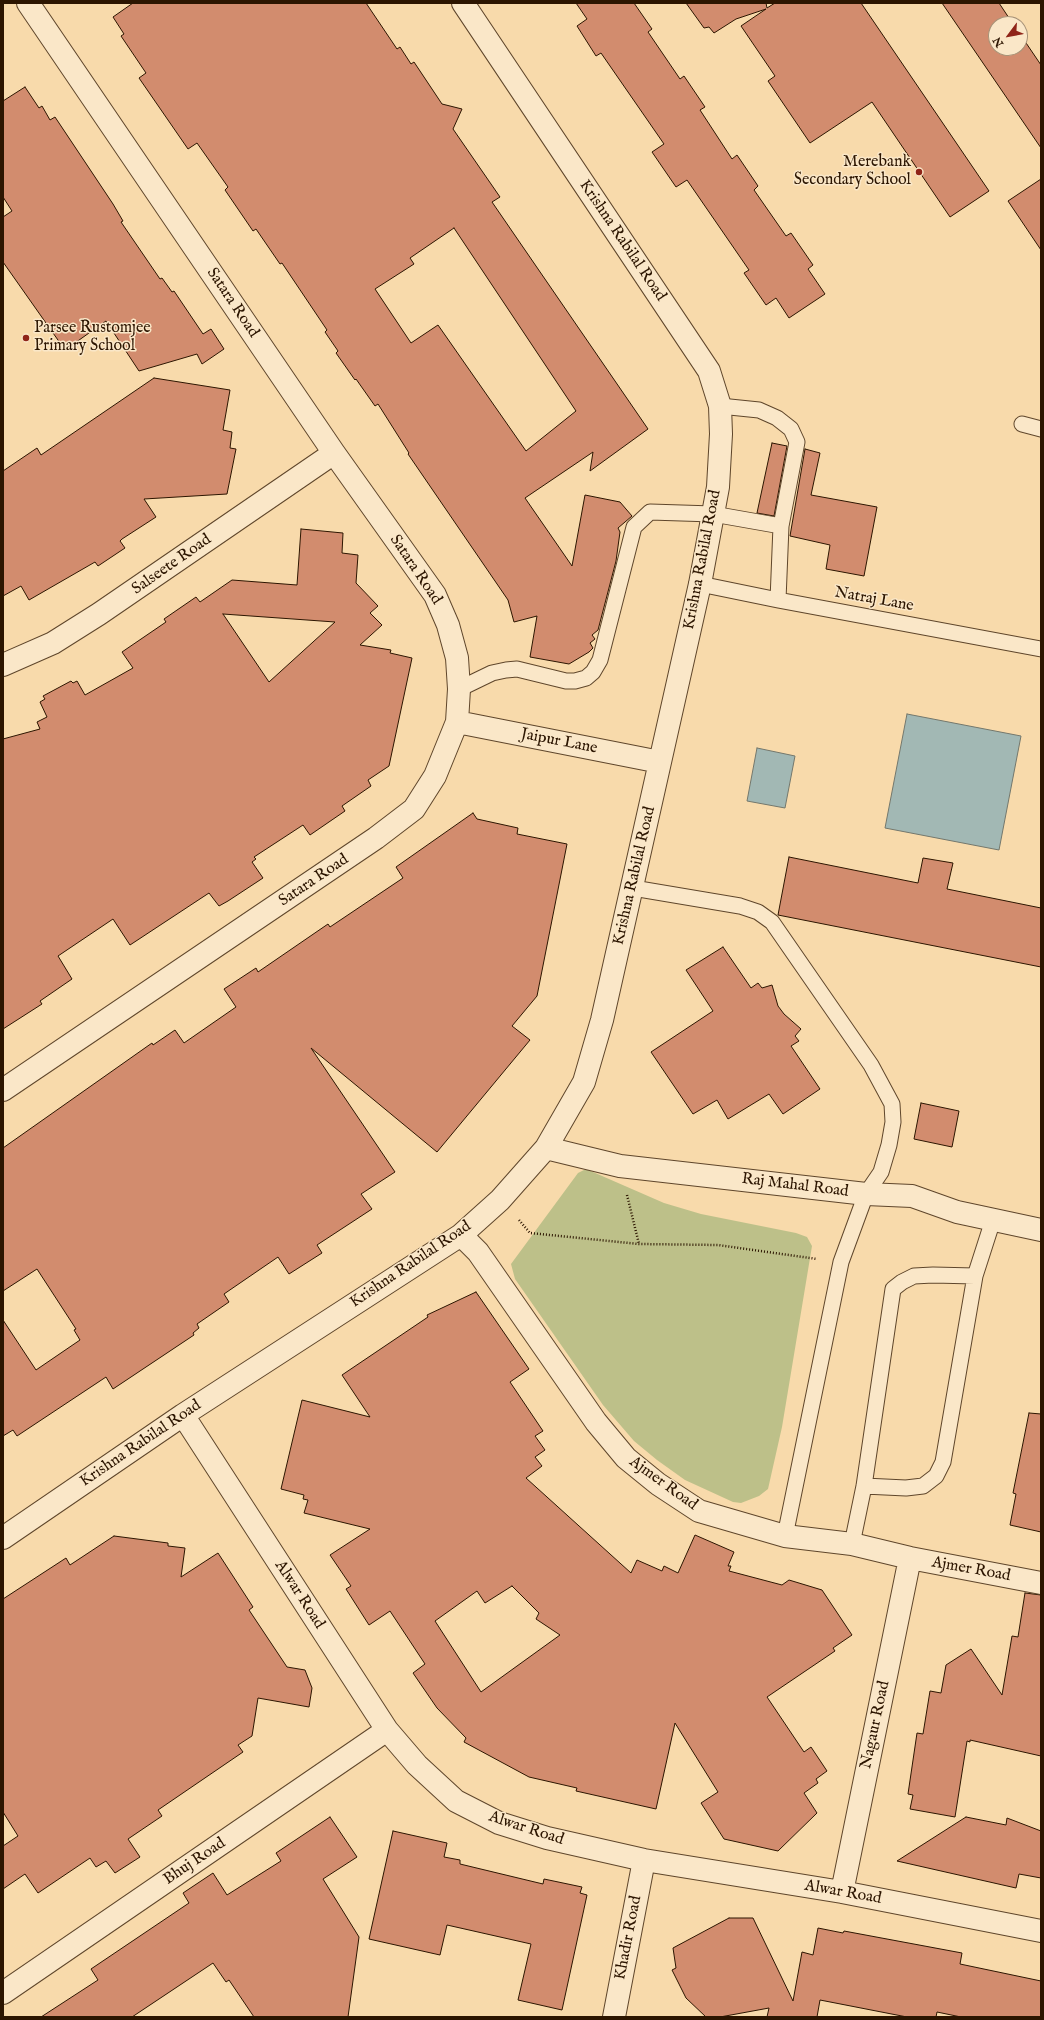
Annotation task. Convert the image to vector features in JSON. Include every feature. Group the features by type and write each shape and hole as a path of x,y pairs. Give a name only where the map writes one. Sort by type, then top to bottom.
{"street":[{"name":"Satara Road","path":"3,1090 376,838 414,809 436,776 458,722 459,690 457,658 448,625 435,595 334,453 28,3"},
{"name":"Krishna Rabilal Road","path":"3,1538 183,1415 461,1235 500,1200 546,1148 584,1082 602,1020 633,888 700,584 718,487 721,434 720,406 709,371 463,3"},
{"name":"Salseete Road","path":"3,665 53,643 99,614 334,453"},
{"name":"Jaipur Lane","path":"458,722 660,762"},
{"name":"Raj Mahal Road","path":"546,1148 620,1166 866,1194 912,1196 957,1212 1041,1230"},
{"name":"Ajmer Road","path":"461,1235 478,1252 596,1422 626,1458 658,1484 699,1511 786,1536 852,1544 910,1558 1041,1583"},
{"name":"Alwar Road","path":"183,1415 387,1730 417,1764 456,1801 499,1823 546,1838 644,1860 842,1892 1041,1931"},
{"name":"Nagaur Road","path":"842,1892 910,1558"},
{"name":"Bhuj Road","path":"3,1993 387,1730"},
{"name":"Khadir Road","path":"614,2017 644,1860"}],"lane":[{"path":"720,406 759,410 777,418 791,429 797,442 781,526 778,600"},
{"path":"1022,424 1041,429"},
{"path":"459,690 492,673 506,670 517,669 566,681 575,681 586,678 593,672 600,660 634,527 650,512 713,514 781,526"},
{"name":"Natraj Lane","path":"700,584 1041,649"},
{"path":"633,888 740,906 758,912 772,922 870,1065 892,1104 893,1122 889,1145 881,1172 866,1194 841,1262 786,1536"},
{"path":"864,1486 906,1488 923,1486 936,1476 943,1462 975,1276 993,1220"},
{"path":"852,1544 864,1486 894,1289 902,1282 914,1276 975,1276"}],"path":[{"path":"620,1166 639,1244"},
{"path":"500,1200 530,1232 639,1244 718,1245 841,1262"}],"green space":[{"path":"586,1169 664,1203 701,1214 796,1233 807,1237 812,1246 782,1427 768,1489 759,1496 741,1503 733,1502 685,1480 634,1441 603,1405 515,1279 511,1264 578,1173"}],"water":[{"path":"907,714 1021,736 999,850 885,828"},
{"path":"757,748 795,756 785,808 747,801"}],"building":[{"path":"133,3 366,3 397,49 400,47 411,64 414,62 442,104 462,109 453,129 500,197 492,202 648,429 590,471 593,452 525,498 572,566 585,495 620,502 632,516 618,528 620,532 616,561 598,630 592,635 595,639 590,643 593,648 589,652 569,664 530,657 537,616 514,622 508,600 408,454 409,453 378,404 375,406 336,353 338,351 325,332 327,330 282,263 280,264 256,229 253,231 225,190 228,187 197,143 188,149 139,78 146,73 121,36 124,34 113,17","holes":["454,228 576,411 526,451 438,325 411,343 375,289 414,264 410,258"]},
{"path":"576,3 634,3 652,29 648,32 680,79 684,76 705,107 700,110 732,159 737,155 758,186 754,190 786,236 791,233 813,265 808,269 825,294 789,318 776,298 766,305 744,273 749,270 687,180 676,187 652,152 664,144 601,53 596,56 577,26 587,19"},
{"path":"686,3 766,3 767,8 775,3 861,3 989,191 950,217 872,102 810,143 768,81 775,76 741,26 766,9 736,19 714,33 709,27 704,28"},
{"path":"942,3 999,3 1008,16 988,16 988,56 1028,56 1028,46 1041,65 1041,148"},
{"path":"25,87 39,108 42,106 50,120 55,117 113,204 123,221 121,222 160,279 162,278 172,292 174,291 203,334 211,329 224,349 202,364 197,354 139,371 106,321 65,350 3,262 3,217 12,211 3,197 3,101"},
{"path":"1041,179 1041,250 1008,201"},
{"path":"154,378 230,390 223,430 232,432 230,448 236,449 227,494 144,499 156,517 120,541 125,548 98,566 95,562 29,600 21,586 3,596 3,471 37,448 41,455"},
{"path":"772,443 787,446 774,516 757,513"},
{"path":"805,449 820,453 811,495 877,507 864,576 826,569 830,545 790,536"},
{"path":"301,529 343,533 342,553 358,555 356,583 378,606 370,613 382,625 360,645 391,650 390,653 412,658 389,766 368,780 371,786 342,806 345,811 310,835 303,825 254,857 256,859 252,862 263,878 228,901 219,906 209,893 130,945 113,919 58,956 72,979 40,1001 42,1004 3,1029 3,739 40,729 37,722 47,717 40,702 45,699 43,696 71,681 73,683 77,681 85,695 133,668 122,652 166,622 164,619 196,597 200,602 232,580 297,585","holes":["223,614 335,622 269,682"]},
{"path":"473,813 477,819 518,828 517,834 567,844 537,996 512,1026 530,1040 437,1152 311,1048 395,1172 361,1194 372,1209 317,1245 322,1253 289,1274 278,1257 224,1294 229,1302 197,1324 199,1328 193,1333 194,1335 113,1389 106,1377 17,1436 13,1430 3,1436 3,1320 36,1370 80,1340 74,1330 76,1329 37,1269 3,1291 3,1148 152,1043 153,1045 175,1030 184,1043 236,1007 224,989 256,968 258,972 328,924 330,927 403,878 396,867"},
{"path":"789,857 918,883 923,858 953,863 947,889 1041,908 1041,967 778,915"},
{"path":"723,947 751,988 758,983 762,988 772,985 778,1006 784,1014 801,1029 795,1036 799,1041 791,1046 820,1089 783,1114 769,1094 728,1119 717,1100 693,1114 651,1052 713,1011 686,970"},
{"path":"921,1103 959,1111 952,1147 914,1139"},
{"path":"476,1292 529,1369 510,1382 543,1431 535,1436 545,1450 535,1457 542,1466 526,1478 631,1573 637,1560 662,1571 664,1566 678,1573 695,1535 734,1552 728,1566 731,1566 729,1571 782,1585 789,1580 822,1590 852,1635 833,1648 835,1651 767,1697 804,1752 811,1747 827,1771 816,1779 818,1783 804,1793 817,1813 778,1851 724,1839 701,1803 718,1792 675,1723 656,1809 576,1791 577,1788 529,1777 464,1742 466,1738 437,1708 413,1673 425,1664 390,1611 369,1625 346,1589 351,1586 330,1555 370,1529 304,1513 308,1500 303,1499 304,1495 281,1489 302,1400 370,1417 342,1375 428,1317 427,1315","holes":["512,1586 539,1613 536,1619 560,1635 481,1692 435,1621 477,1591 485,1603"]},
{"path":"1029,1413 1041,1414 1041,1532 1010,1525 1016,1494 1013,1493"},
{"path":"114,1536 168,1543 168,1546 185,1548 181,1577 218,1553 253,1607 249,1610 287,1667 305,1670 312,1688 309,1707 258,1698 252,1736 238,1745 243,1752 158,1810 162,1816 128,1839 140,1857 115,1873 106,1861 96,1867 90,1858 38,1893 25,1874 3,1889 3,1846 18,1836 3,1812 3,1599 66,1558 70,1565"},
{"path":"1025,1593 1041,1595 1041,1756 970,1740 970,1742 967,1741 955,1817 910,1809 913,1795 908,1794 917,1733 923,1734 930,1691 941,1693 946,1665 971,1649 1002,1695 1012,1636 1018,1637"},
{"path":"330,1817 357,1857 323,1879 359,1937 348,2017 254,2017 229,1980 226,1982 213,1963 132,2017 41,2017 98,1980 91,1969 189,1903 183,1893 213,1873 227,1895 281,1861 276,1853"},
{"path":"966,1817 1006,1825 1007,1818 1041,1831 1041,1878 1019,1874 1016,1888 897,1861"},
{"path":"393,1831 447,1843 444,1857 460,1860 460,1864 543,1884 544,1879 582,1887 580,1893 587,1895 562,2010 518,2000 531,1944 447,1925 440,1955 369,1939"},
{"path":"729,1918 753,1918 793,2001 802,1952 813,1955 818,1928 843,1933 844,1931 962,1953 960,1964 1041,1981 1041,2017 961,2017 937,2012 936,2017 907,2017 820,2000 817,2017 767,2017 769,2008 720,2017 706,2017 686,1998 672,1970 676,1968 673,1948"}],"place":[{"name":"Merebank Secondary School","path":"919,172"},
{"name":"Parsee Rustomjee Primary School","path":"26,338"}]}
